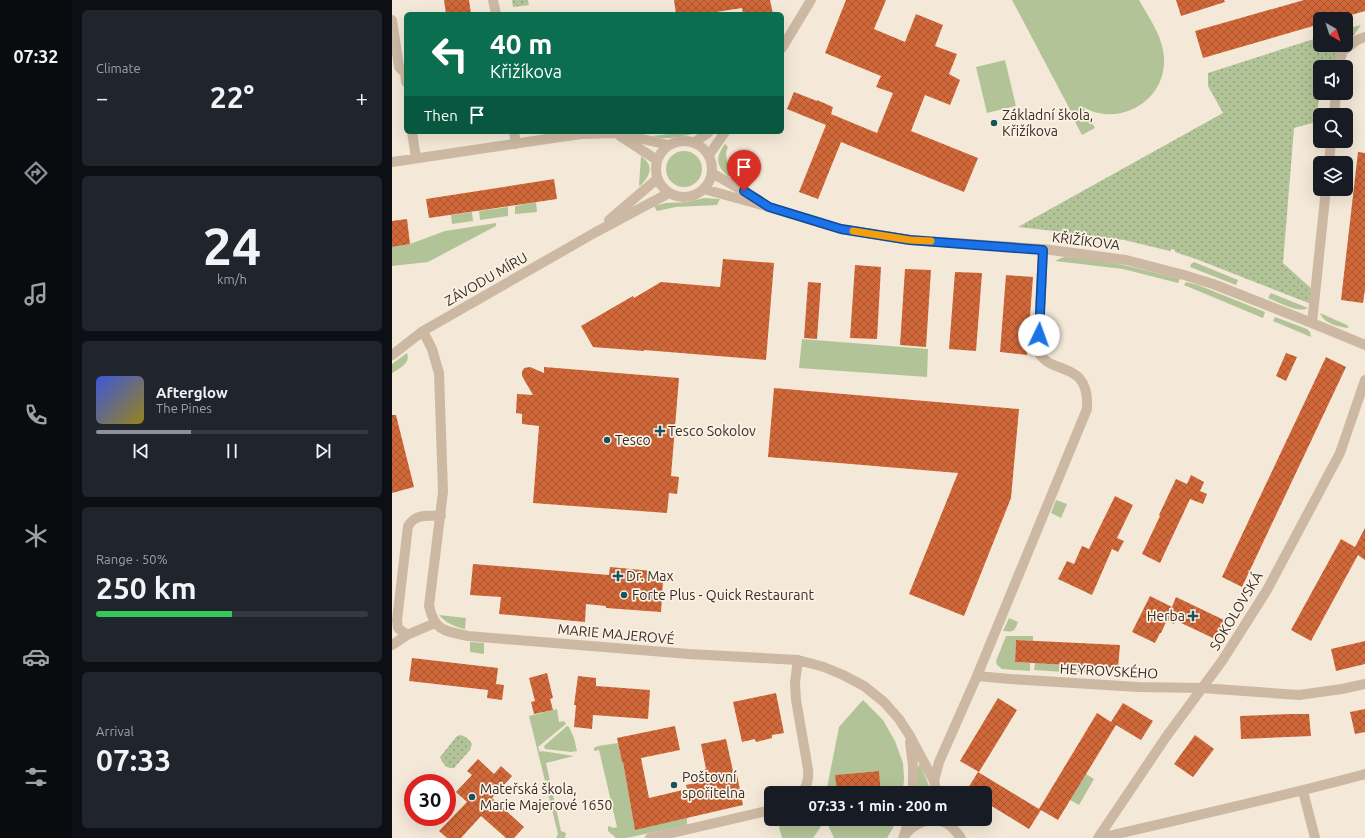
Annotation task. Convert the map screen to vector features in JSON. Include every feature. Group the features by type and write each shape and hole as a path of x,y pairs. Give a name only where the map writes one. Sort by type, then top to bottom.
{"street":[{"path":"493,0 496,12"},
{"path":"784,43 811,0"},
{"path":"392,20 399,67 404,72"},
{"path":"1340,60 1343,52 1357,40 1365,37"},
{"path":"412,134 416,158"},
{"path":"514,134 516,144"},
{"path":"392,162 581,134"},
{"path":"618,134 657,160"},
{"path":"621,134 668,145"},
{"path":"695,142 706,134"},
{"path":"709,155 724,134"},
{"path":"686,140 695,142 703,147 709,155 712,164 712,173 709,182 704,189 696,195 678,197 669,193 662,187 657,179 655,170 657,160 661,152 668,145 676,141 686,140"},
{"name":"KŘIŽÍKOVA","path":"712,173 769,207"},
{"name":"ZÁVODU MÍRU","path":"596,232 657,179"},
{"name":"KŘIŽÍKOVA","path":"704,189 841,229 910,240 1043,250 1126,260 1213,284 1365,345"},
{"name":"ZÁVODU MÍRU","path":"392,354 423,331 596,232 669,193"},
{"path":"1312,323 1325,196"},
{"path":"934,781 939,762 978,676 1087,409 1086,390 1081,381 1068,370 1046,361 1038,351 1043,250"},
{"path":"392,645 407,635 435,623 431,616 429,606 443,492 439,373 432,349 423,331"},
{"name":"SOKOLOVSKÁ","path":"1099,838 1166,737 1222,661 1267,590 1340,453 1365,380"},
{"path":"407,635 398,628 397,620 408,526 411,520 417,516 440,516"},
{"name":"MARIE MAJEROVÉ","path":"435,623 442,629 449,632 468,636 696,654 798,660 843,675 864,686 884,702 899,719 910,736 913,786"},
{"path":"798,660 796,700 808,769 809,778 806,786"},
{"name":"HEYROVSKÉHO","path":"978,676 1138,687 1202,688 1299,695 1365,684"},
{"path":"910,736 935,786"},
{"path":"1099,838 1303,791 1365,774"},
{"path":"1303,791 1315,838"},
{"path":"650,838 764,812"},
{"path":"904,837 907,826"},
{"path":"904,837 910,828 914,826"},
{"path":"950,826 961,838"}],"green space":[{"path":"512,0 528,0 529,5 513,7"},
{"path":"1012,0 1139,0 1162,43 1164,59 1163,74 1157,87 1149,98 1138,107 1125,112 1111,114 1097,113 1083,107 1095,128 1082,135"},
{"path":"1361,25 1353,36 1353,27"},
{"path":"1313,39 1313,52 1342,52 1338,60 1313,60 1313,100 1319,100 1318,108 1313,108 1313,123 1294,128 1283,263 1313,290 1311,304 1175,252 1175,250 1171,249 1170,251 1124,240 1086,235 1085,233 1081,232 1081,234 1018,227 1223,113 1208,86 1208,73"},
{"path":"1005,60 1016,106 987,113 976,67"},
{"path":"668,134 690,134 669,138 653,136"},
{"path":"725,144 728,147 726,153 727,159 733,170 729,177 721,169 718,162 718,158"},
{"path":"684,151 694,154 699,159 702,169 699,179 694,184 684,187 674,184 669,179 666,169 669,159 674,154"},
{"path":"641,156 648,164 650,171 640,186 639,185"},
{"path":"704,198 720,199 717,205 676,207 657,211 654,206 666,203 687,202"},
{"path":"536,202 537,212 515,214 515,206"},
{"path":"508,207 508,216 480,220 479,211"},
{"path":"472,212 473,221 452,224 451,215"},
{"path":"496,223 496,226 428,262 392,266 392,247 410,244 445,231"},
{"path":"1065,257 1109,262 1180,279 1178,283 1123,269 1055,261"},
{"path":"1194,262 1238,280 1236,285 1190,267"},
{"path":"1186,282 1198,285 1265,312 1263,318 1184,285"},
{"path":"1271,293 1308,308 1299,310 1283,305 1268,298"},
{"path":"1320,313 1347,325 1349,328 1336,326 1328,322"},
{"path":"1275,317 1307,329 1310,332 1311,337 1273,321"},
{"path":"802,339 928,349 927,377 799,368"},
{"path":"407,353 408,357 406,363 392,373 392,364"},
{"path":"1056,500 1067,504 1061,518 1051,513"},
{"path":"439,615 466,618 465,629 451,624"},
{"path":"1009,618 1018,622 1017,625 1013,631 1003,631"},
{"path":"1006,636 1033,636 1033,641 1016,640 1015,662 1030,663 1030,671 1002,669 997,665 996,661"},
{"path":"470,642 484,643 484,654 470,652"},
{"path":"1035,663 1064,665 1063,672 1034,670"},
{"path":"1069,665 1098,667 1097,673 1069,672"},
{"path":"863,700 883,720 895,741 903,763 903,786 880,786 879,771 836,775 837,786 827,786 839,727"},
{"path":"557,709 559,722 564,721 566,724 538,747 540,752 542,751 574,756 546,763 561,831 566,833 565,838 556,838 558,834 529,716"},
{"path":"567,726 569,727 574,738 577,751 571,752 545,749 544,746"},
{"path":"461,735 467,738 472,744 470,750 454,768 449,768 444,764 440,757 457,736"},
{"path":"618,743 623,762 635,829 687,818 687,825 626,838 616,838 608,831 608,826 614,828 617,827 599,750 594,751 594,748"},
{"path":"920,764 929,786 918,786 918,767"},
{"path":"1086,774 1094,779 1079,805 1070,800"},
{"path":"821,826 813,838 782,838 779,827"},
{"path":"828,826 894,826 887,838 834,838"}],"building":[{"path":"444,0 469,0 471,12 446,12"},
{"path":"674,0 770,0 773,12 743,12 742,8 716,12 676,12"},
{"path":"846,0 886,0 874,29 905,42 916,14 943,25 935,46 957,54 949,74 960,80 950,105 925,95 911,131 978,158 964,192 841,142 818,199 799,192 826,125 787,109 794,92 833,107 831,114 877,133 893,93 876,87 881,76 825,53"},
{"path":"1176,0 1224,0 1225,2 1181,16"},
{"path":"1304,0 1365,0 1365,11 1353,14 1353,12 1313,12 1313,26 1203,58 1195,31"},
{"path":"1358,152 1365,153 1365,289 1363,303 1341,300"},
{"path":"554,179 557,199 429,218 426,199"},
{"path":"407,219 410,244 392,247 392,221"},
{"path":"723,259 774,263 766,360 593,347 581,326 633,296 634,298 661,282 720,287"},
{"path":"855,265 881,267 877,339 850,338"},
{"path":"905,269 931,270 926,347 900,345"},
{"path":"955,272 982,273 976,351 949,349"},
{"path":"1006,275 1033,277 1027,355 1000,352"},
{"path":"808,282 821,283 817,339 804,338"},
{"path":"1286,353 1297,357 1286,381 1276,376"},
{"path":"1326,357 1346,367 1242,587 1222,577"},
{"path":"530,367 544,373 544,367 679,378 671,476 679,477 677,494 669,493 667,513 533,503 539,426 522,424 522,414 516,413 517,394 533,395 522,376 524,368"},
{"path":"774,388 1019,409 1011,498 964,616 909,594 958,473 768,457"},
{"path":"392,415 396,415 414,487 392,493"},
{"path":"1191,475 1204,482 1200,491 1207,494 1203,504 1190,499 1160,563 1142,554 1176,479 1187,484"},
{"path":"1115,496 1133,505 1117,538 1124,541 1118,552 1112,549 1092,595 1058,579 1067,561 1074,564 1082,546 1089,549"},
{"path":"1365,528 1365,560 1358,555 1311,641 1291,630 1341,539 1355,547"},
{"path":"473,564 609,575 610,567 652,571 651,580 663,581 661,612 606,608 606,606 586,604 585,622 499,614 501,597 470,595"},
{"path":"1150,596 1172,607 1176,597 1226,621 1217,640 1175,620 1174,624 1167,620 1155,643 1132,632"},
{"path":"1016,640 1120,645 1118,668 1015,662"},
{"path":"1365,641 1365,664 1336,671 1331,649"},
{"path":"412,658 498,668 496,684 504,685 502,700 487,698 488,690 409,681"},
{"path":"547,673 553,698 550,699 553,710 534,714 531,702 535,701 529,678"},
{"path":"578,676 596,678 596,686 650,690 648,719 593,715 592,729 574,727 576,705 574,705"},
{"path":"776,693 784,733 772,735 772,738 756,742 755,739 742,742 733,702"},
{"path":"998,698 1017,710 979,772 960,761"},
{"path":"1123,703 1153,721 1141,740 1116,725 1058,820 1041,810 1029,829 992,806 992,786 969,786 978,772 1039,809 1097,713 1111,722"},
{"path":"1365,709 1365,732 1355,734 1350,712"},
{"path":"1309,714 1311,736 1241,739 1240,716"},
{"path":"675,726 680,750 641,758 649,798 687,789 686,785 705,781 702,770 706,769 701,744 726,739 733,771 736,770 743,805 635,830 623,762 617,738"},
{"path":"1195,735 1214,749 1193,777 1174,764"},
{"name":"Mateřská škola, Marie Majerové 1650","path":"478,759 494,774 501,766 512,776 492,798 524,827 514,838 506,838 481,816 461,838 447,838 439,831 444,826 456,826 456,813 467,802 456,792 472,775 467,771"},
{"path":"879,771 880,786 836,786 835,775"}],"slow traffic":[{"path":"853,231 910,240 931,241"}],"place":[{"name":"Základní škola, Křižíkova","path":"994,123"},
{"name":"Tesco Sokolov","path":"660,431"},
{"name":"Tesco","path":"607,440"},
{"name":"Dr. Max","path":"618,576"},
{"name":"Forte Plus - Quick Restaurant","path":"624,595"},
{"name":"Herba","path":"1193,616"},
{"name":"Poštovní spořitelna","path":"674,785"},
{"name":"Mateřská škola, Marie Majerové 1650","path":"472,797"}],"route":[{"path":"744,191 769,207 841,229 910,240 1043,250 1039,335"}]}
